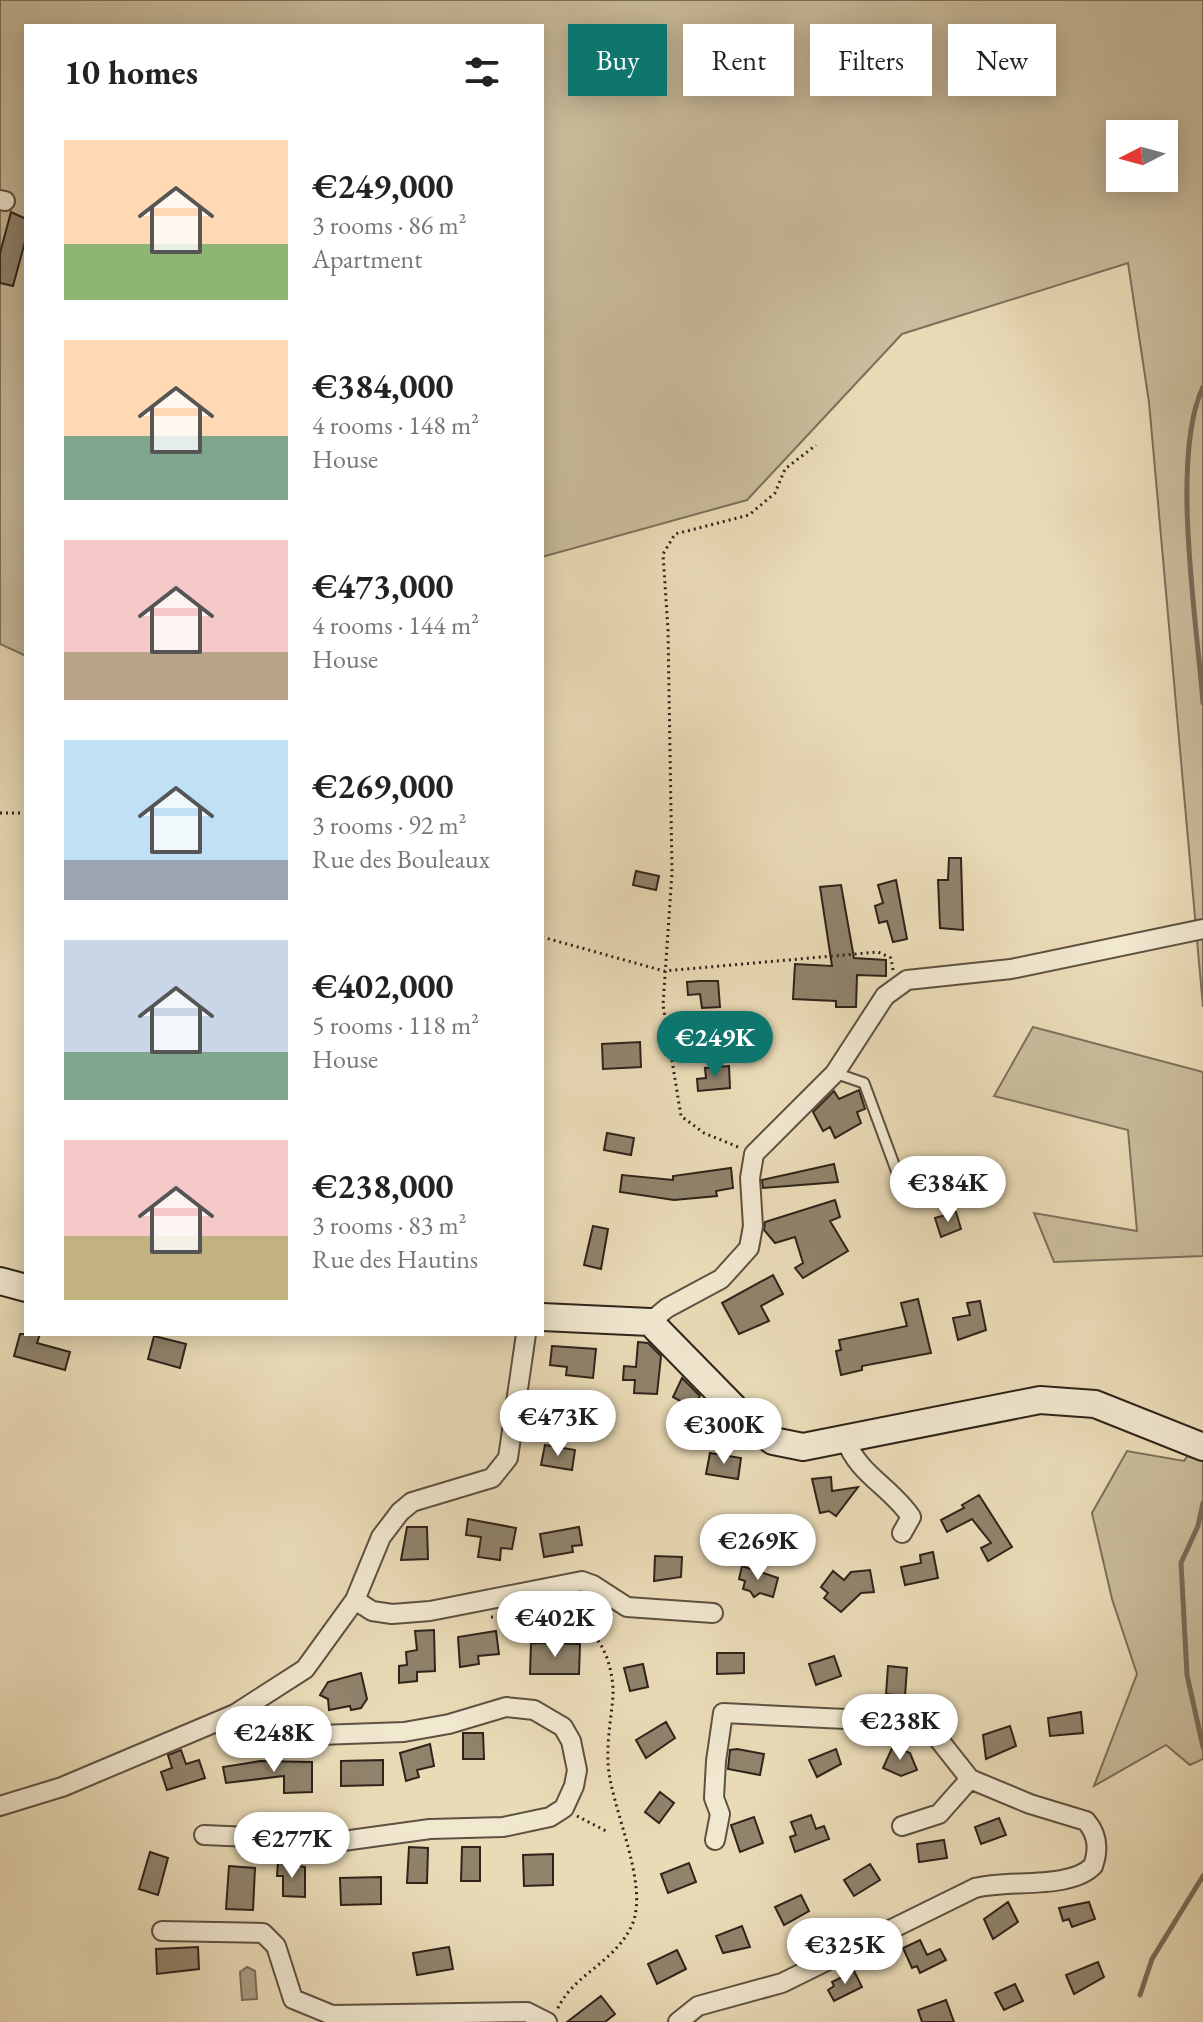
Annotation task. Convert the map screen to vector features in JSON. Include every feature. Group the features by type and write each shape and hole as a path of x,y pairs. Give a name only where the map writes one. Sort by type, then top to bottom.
{"street":[{"path":"544,1317 650,1322 667,1308 721,1279 749,1248 753,1226 750,1178 754,1154 835,1073 875,1008 907,980 1011,969 1203,929"},
{"path":"0,1281 24,1287"},
{"path":"650,1322 750,1424 773,1441 803,1447 1040,1400 1095,1404 1203,1447"},
{"path":"0,1806 62,1787 235,1714 305,1669 355,1600 381,1537 400,1512 412,1502 492,1478 508,1458 526,1336"},
{"path":"846,1440 852,1457 902,1503 911,1517 902,1533"},
{"path":"355,1600 372,1611 392,1614 430,1611 582,1581 627,1607 713,1613"},
{"path":"204,1835 343,1841 430,1829 503,1827 538,1822 564,1808 574,1786 575,1755 563,1727 534,1710 506,1707 449,1724 404,1732 319,1735 258,1744 247,1738 235,1714"},
{"path":"678,2022 698,2006 782,1983 975,1888 996,1883 1071,1880 1093,1866 1097,1838 1086,1821 1030,1804 970,1779 936,1736 908,1722 723,1713 714,1798 720,1814 715,1840"},
{"path":"902,1826 939,1814 970,1779"},
{"path":"162,1931 263,1933 276,1946 293,1999 332,2015 527,2012 547,2022"}],"lane":[{"path":"835,1073 864,1083 902,1186"}],"path":[{"path":"754,1154 704,1133 681,1116 663,1005 672,873 668,630 663,554 675,534 749,515 775,493 785,469 816,445"},
{"path":"0,813 24,813"},
{"path":"544,938 664,971 878,952 891,958 895,989"},
{"path":"564,1808 606,1831"}],"shaded area":[{"path":"0,0 1203,0 1203,1007 1149,402 1128,263 902,334 747,500 544,556 544,24 24,24 24,655 0,644"},
{"path":"1033,1027 1203,1072 1203,1256 1054,1262 1034,1213 1137,1231 1128,1130 994,1096"},
{"path":"1203,1434 1203,1759 1190,1765 1166,1745 1094,1786 1137,1674 1112,1599 1092,1513 1127,1451 1184,1461"},
{"path":"247,1967 255,1971 257,1999 242,2000 240,1972"}],"building":[{"path":"11,212 24,218 24,245 13,286 0,283 0,253"},
{"path":"949,858 961,858 963,930 940,928 938,880 948,880"},
{"path":"636,871 659,876 656,890 633,885"},
{"path":"896,880 907,939 893,942 887,921 879,923 875,906 883,903 878,885"},
{"path":"841,885 854,958 886,960 886,976 857,975 856,1007 836,1007 836,1001 793,999 795,964 832,966 820,887"},
{"path":"718,981 720,1007 702,1008 700,994 688,995 687,982"},
{"path":"640,1042 641,1067 603,1069 602,1044"},
{"path":"729,1066 730,1088 698,1091 697,1079 706,1078 705,1068"},
{"path":"859,1090 865,1109 857,1112 861,1123 835,1138 830,1127 823,1131 813,1112 834,1091 839,1099"},
{"path":"607,1133 634,1138 631,1155 604,1150"},
{"path":"834,1164 838,1182 763,1188 762,1180"},
{"path":"731,1168 733,1188 716,1191 717,1196 674,1200 620,1192 622,1175 673,1180 673,1176"},
{"path":"835,1200 840,1217 830,1221 848,1251 803,1278 795,1268 803,1263 795,1237 775,1243 764,1230 765,1222"},
{"path":"956,1212 961,1229 941,1237 935,1218"},
{"path":"593,1226 608,1229 601,1269 584,1265"},
{"path":"773,1275 783,1294 761,1306 769,1321 739,1334 722,1303"},
{"path":"918,1299 931,1353 862,1366 862,1370 841,1375 836,1351 841,1350 839,1340 907,1326 901,1303"},
{"path":"980,1301 986,1330 958,1340 953,1318 970,1315 967,1303"},
{"path":"20,1334 39,1336 37,1343 70,1352 65,1370 14,1356"},
{"path":"154,1336 186,1344 180,1368 148,1359"},
{"path":"638,1342 648,1343 661,1356 657,1394 634,1393 635,1380 623,1380 624,1366 636,1367"},
{"path":"552,1346 596,1349 593,1378 566,1375 567,1367 550,1365"},
{"path":"682,1378 700,1396 693,1408 673,1397"},
{"path":"587,1394 601,1414 559,1442 535,1409 554,1395 562,1410"},
{"path":"545,1445 575,1450 572,1470 541,1465"},
{"path":"710,1453 741,1458 738,1479 706,1474"},
{"path":"831,1477 832,1491 858,1487 836,1516 829,1511 820,1513 812,1479"},
{"path":"979,1495 1012,1547 988,1561 981,1548 991,1543 972,1519 947,1532 941,1520 964,1508 962,1505"},
{"path":"468,1519 516,1528 512,1549 501,1548 500,1560 478,1557 481,1537 466,1535"},
{"path":"407,1527 427,1527 428,1559 401,1560"},
{"path":"579,1527 582,1545 572,1546 573,1552 544,1557 540,1534"},
{"path":"933,1552 938,1578 905,1585 901,1567 921,1563 920,1555"},
{"path":"655,1556 682,1557 681,1577 654,1581"},
{"path":"742,1566 778,1578 773,1597 760,1593 754,1597 750,1591 743,1589 745,1581 739,1579"},
{"path":"870,1570 874,1592 861,1593 841,1612 824,1598 828,1593 821,1587 833,1571 844,1580 851,1572"},
{"path":"434,1630 435,1671 417,1672 417,1681 399,1683 399,1666 407,1665 406,1652 417,1650 415,1631"},
{"path":"496,1631 499,1654 478,1656 479,1664 460,1667 458,1637"},
{"path":"531,1643 580,1644 579,1674 530,1674"},
{"path":"717,1653 744,1653 744,1673 717,1674"},
{"path":"834,1656 841,1676 816,1685 809,1664"},
{"path":"643,1664 648,1687 630,1691 624,1668"},
{"path":"888,1666 907,1668 905,1696 886,1694"},
{"path":"361,1673 367,1699 361,1708 351,1710 350,1706 329,1710 328,1699 320,1695 328,1682"},
{"path":"1081,1712 1083,1733 1050,1736 1048,1718"},
{"path":"666,1722 675,1738 646,1758 636,1740"},
{"path":"1010,1726 1016,1746 986,1759 983,1735"},
{"path":"463,1733 483,1733 484,1759 463,1759"},
{"path":"430,1744 434,1766 417,1770 419,1777 406,1781 400,1753"},
{"path":"893,1746 910,1753 917,1770 901,1776 883,1768"},
{"path":"836,1749 841,1764 817,1777 809,1760"},
{"path":"181,1750 186,1764 199,1760 205,1778 167,1790 161,1772 172,1768 168,1755"},
{"path":"730,1750 764,1754 760,1775 728,1769"},
{"path":"383,1760 383,1785 341,1786 341,1761"},
{"path":"260,1761 312,1762 312,1792 284,1793 284,1776 226,1783 223,1767"},
{"path":"660,1792 674,1803 659,1823 645,1812"},
{"path":"811,1815 816,1829 824,1826 829,1839 795,1852 790,1837 796,1835 791,1822"},
{"path":"754,1817 763,1843 740,1852 731,1825"},
{"path":"999,1818 1006,1835 981,1844 975,1827"},
{"path":"944,1840 947,1858 919,1862 917,1844"},
{"path":"409,1847 428,1848 427,1883 407,1883"},
{"path":"462,1847 480,1847 480,1881 461,1881"},
{"path":"150,1852 168,1858 158,1895 139,1889"},
{"path":"553,1854 553,1885 524,1886 523,1855"},
{"path":"278,1862 305,1867 305,1897 283,1896 283,1876 277,1876"},
{"path":"689,1863 696,1882 668,1893 661,1874"},
{"path":"870,1864 880,1880 854,1896 844,1880"},
{"path":"229,1866 255,1868 253,1910 226,1909"},
{"path":"381,1877 381,1904 341,1905 340,1878"},
{"path":"801,1895 809,1911 784,1925 775,1907"},
{"path":"1008,1902 1018,1922 993,1939 984,1919"},
{"path":"1089,1902 1095,1919 1072,1927 1069,1919 1063,1921 1059,1908"},
{"path":"742,1926 750,1947 723,1953 716,1936"},
{"path":"920,1940 927,1955 940,1949 946,1960 920,1973 917,1966 912,1968 903,1948"},
{"path":"198,1947 199,1969 157,1974 156,1949"},
{"path":"449,1947 453,1969 417,1975 413,1953"},
{"path":"677,1950 686,1969 657,1984 648,1964"},
{"path":"1098,1962 1104,1977 1074,1994 1066,1975"},
{"path":"854,1971 862,1987 834,2001 828,1990 834,1986 832,1982"},
{"path":"1015,1984 1023,2001 1004,2010 995,1993"},
{"path":"601,1996 615,2014 605,2022 567,2022"},
{"path":"946,2000 954,2022 922,2022 918,2010"}],"waterway":[{"path":"1203,387 1193,417 1187,496 1188,541 1203,703"},
{"path":"1203,1503 1198,1526 1181,1563 1187,1675 1203,1747"},
{"path":"1140,1995 1152,1959 1203,1876"}]}
